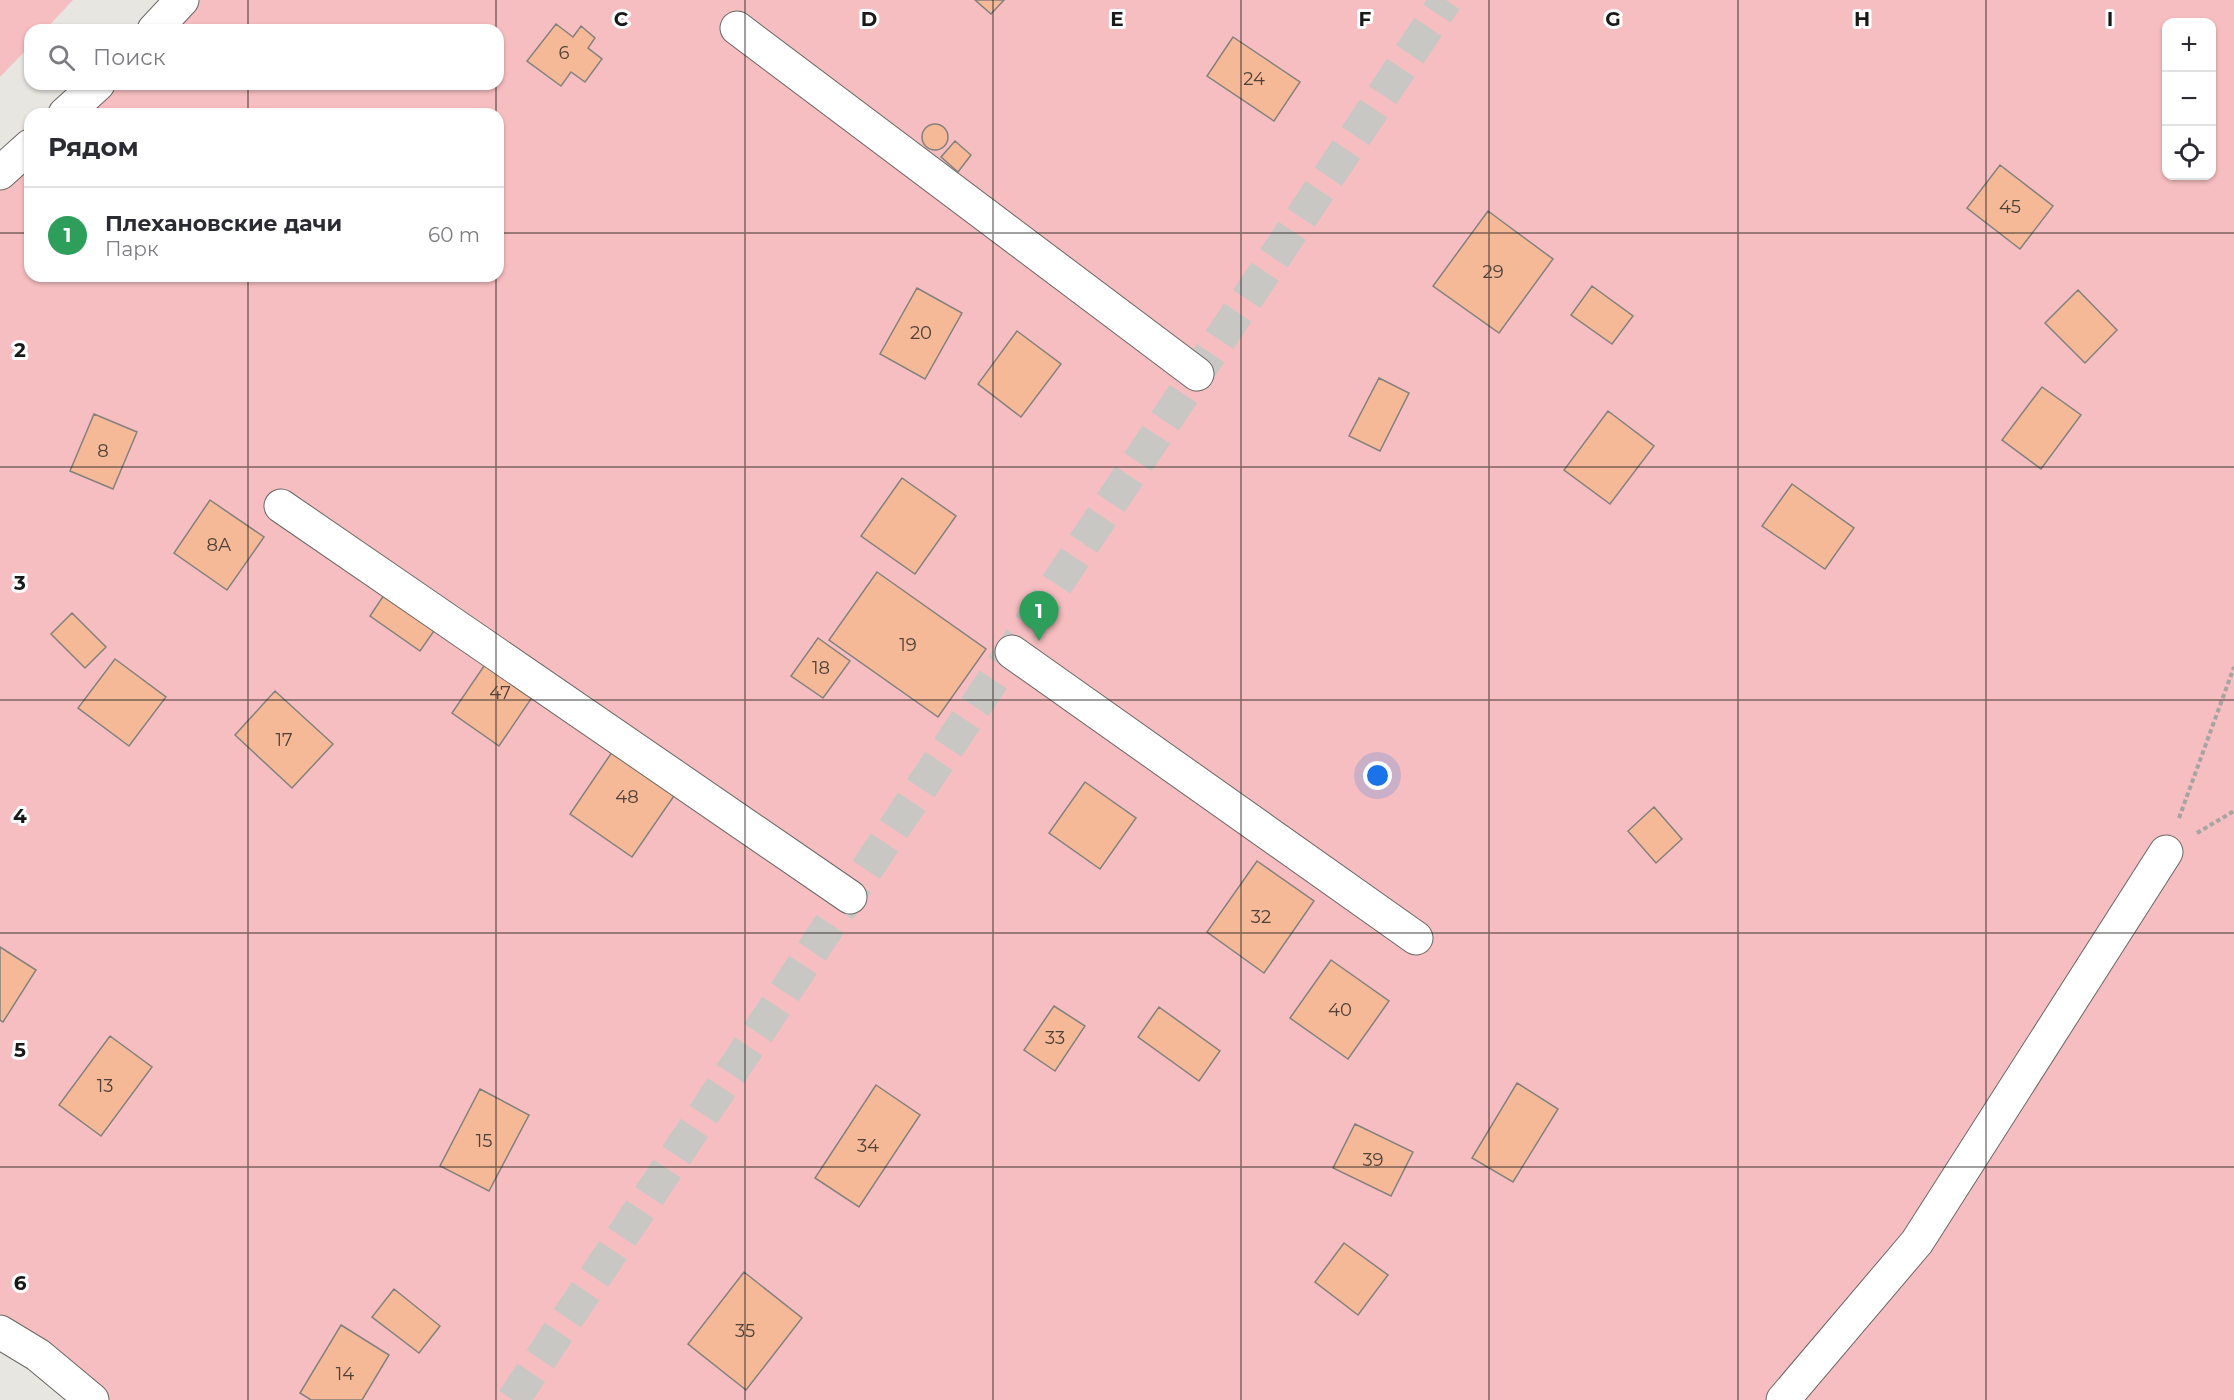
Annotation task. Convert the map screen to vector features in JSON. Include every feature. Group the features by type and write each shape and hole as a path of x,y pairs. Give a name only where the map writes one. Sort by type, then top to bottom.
{"street":[{"path":"160,24 182,0"},
{"path":"737,28 1197,374"},
{"path":"72,108 91,90"},
{"path":"0,173 24,151"},
{"path":"281,506 850,897"},
{"path":"1012,652 1416,938"},
{"path":"1783,1400 1917,1242 2166,852"},
{"path":"0,1332 38,1355 92,1400"}],"path":[{"path":"2166,852 2234,667"}],"shaded area":[{"path":"0,0 73,0 51,24 24,24 24,52 0,77"},
{"path":"182,0 2234,0 2234,1400 110,1400 0,1332 0,173 24,151 24,282 504,282 504,108 72,108 91,90 504,90 504,24 160,24"}],"building":[{"path":"975,0 1004,0 991,14"},
{"path":"556,24 573,37 581,26 595,38 588,48 602,59 585,82 571,72 561,86 527,61"},
{"path":"1233,37 1300,82 1274,121 1207,76"},
{"path":"935,124 944,128 948,137 944,146 935,150 926,146 922,137 926,128"},
{"path":"955,141 971,155 958,172 941,157"},
{"path":"2000,165 2053,206 2020,249 1967,208"},
{"path":"1488,211 1553,259 1499,333 1433,286"},
{"path":"1592,286 1633,316 1612,344 1571,315"},
{"path":"917,288 962,313 925,379 880,354"},
{"path":"2078,290 2117,330 2085,363 2045,323"},
{"path":"1017,331 1061,364 1021,417 978,384"},
{"path":"1379,378 1409,393 1380,451 1349,436"},
{"path":"2042,387 2081,415 2041,469 2002,440"},
{"path":"1608,411 1654,446 1610,504 1564,470"},
{"path":"94,414 137,432 113,489 70,471"},
{"path":"902,478 956,516 915,574 861,536"},
{"path":"1792,484 1854,528 1825,569 1762,526"},
{"path":"210,500 264,537 227,590 174,553"},
{"path":"877,572 986,649 938,717 829,640"},
{"path":"390,586 441,621 420,651 370,616"},
{"path":"72,613 106,647 85,668 51,634"},
{"path":"818,638 850,661 823,698 791,676"},
{"path":"501,641 548,674 499,746 452,713"},
{"path":"115,659 166,697 129,746 78,708"},
{"path":"275,691 333,744 292,788 235,735"},
{"path":"623,736 685,780 632,857 570,814"},
{"path":"1085,782 1136,818 1100,869 1049,833"},
{"path":"1654,807 1682,839 1656,863 1628,831"},
{"path":"1257,861 1314,901 1264,973 1207,932"},
{"path":"0,947 36,970 3,1022 0,1020"},
{"path":"1331,960 1389,1001 1348,1059 1290,1018"},
{"path":"1054,1006 1085,1026 1055,1071 1024,1050"},
{"path":"1159,1007 1220,1051 1199,1081 1138,1037"},
{"path":"110,1036 152,1067 101,1136 59,1105"},
{"path":"1517,1083 1558,1109 1513,1182 1472,1158"},
{"path":"876,1085 920,1115 859,1207 815,1178"},
{"path":"480,1089 529,1115 489,1191 440,1166"},
{"path":"1355,1124 1413,1152 1391,1196 1333,1168"},
{"path":"1344,1243 1388,1275 1358,1315 1315,1282"},
{"path":"744,1272 802,1318 746,1390 688,1344"},
{"path":"394,1289 440,1326 419,1353 372,1317"},
{"path":"341,1325 389,1355 362,1400 311,1400 300,1393"}],"tunnel":[{"path":"513,1400 1446,0"}],"place":[{"name":"Плехановские дачи","path":"1039,641"}]}
